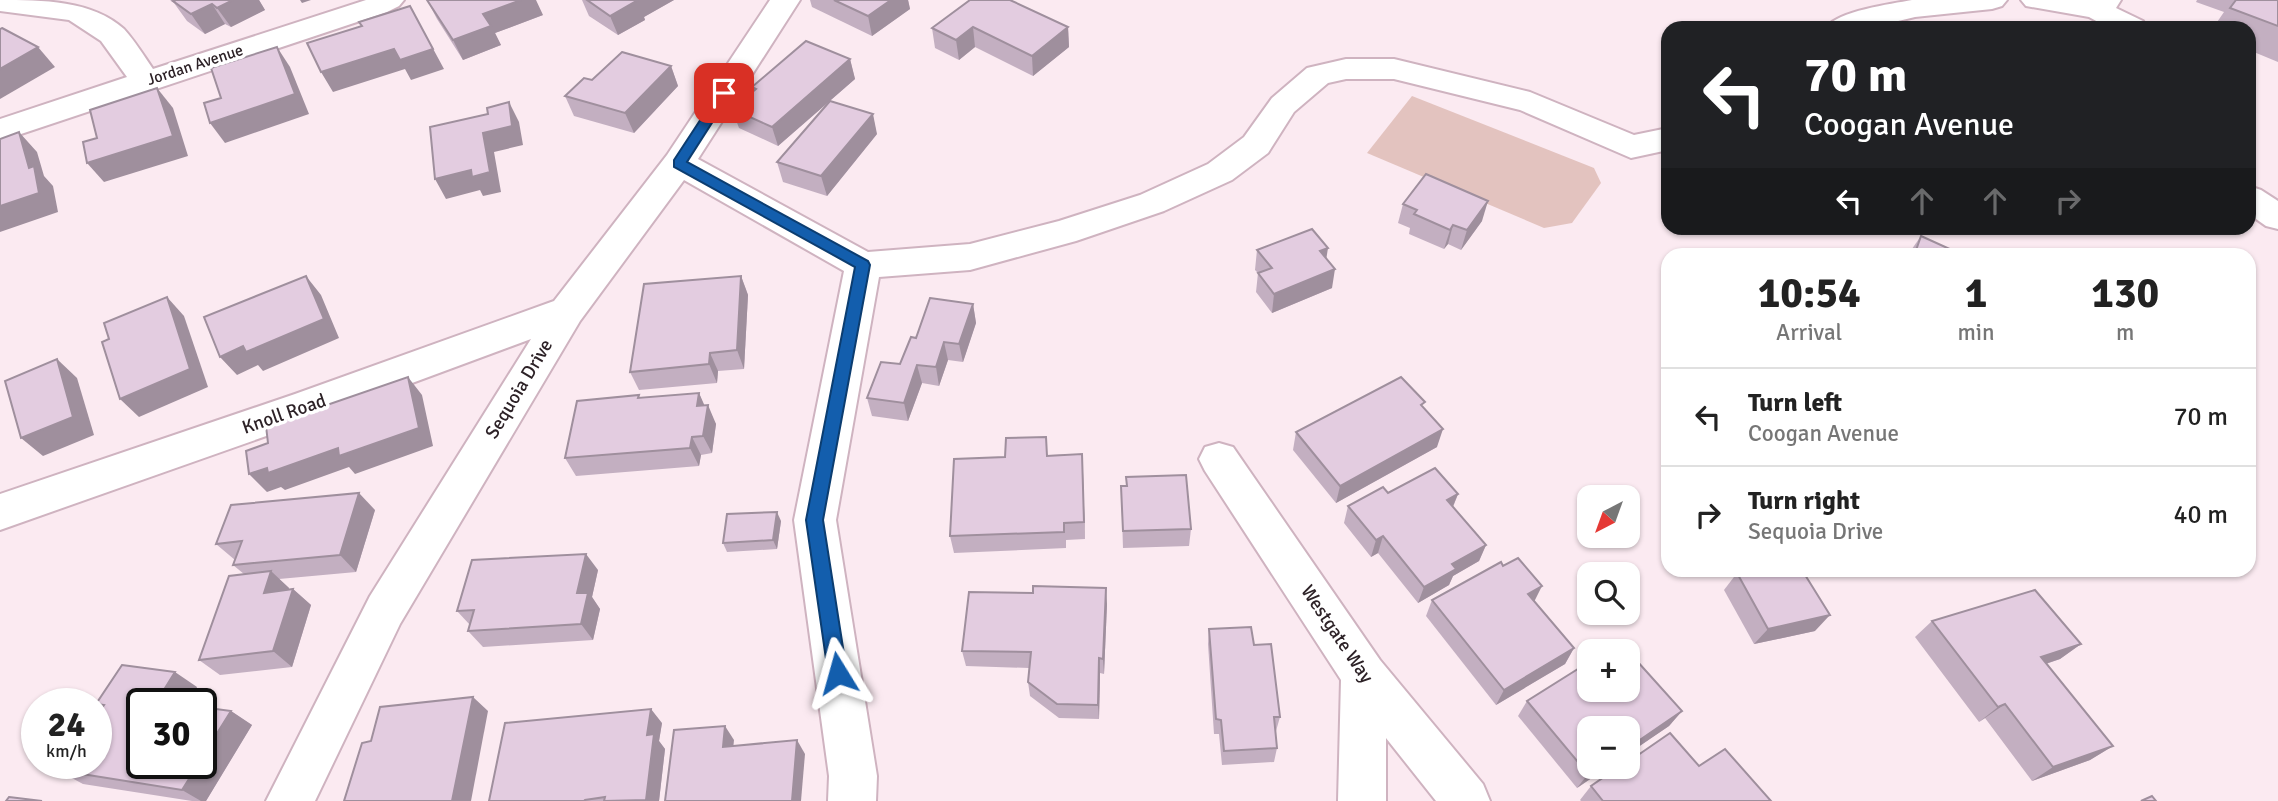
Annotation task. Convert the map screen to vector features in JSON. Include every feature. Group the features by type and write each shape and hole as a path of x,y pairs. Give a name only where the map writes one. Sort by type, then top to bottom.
{"street":[{"name":"Jordan Avenue","path":"0,130 389,0"},
{"name":"Sequoia Drive","path":"290,801 385,610 567,311 679,163 785,0"},
{"path":"1859,21 1953,4 1992,0"},
{"path":"2036,0 2102,6 2122,21"},
{"path":"0,2 77,12 112,34 146,81"},
{"path":"679,163 863,265 970,257 1064,232 1152,203 1220,172 1256,145 1283,105 1318,75 1346,69 1394,69 1530,102 1631,147 1661,140"},
{"path":"2256,203 2278,218"},
{"path":"852,801 853,776 815,520 863,265"},
{"name":"Knoll Road","path":"0,512 309,405 567,311"},
{"name":"Westgate Way","path":"1219,459 1364,675 1466,801"},
{"path":"1362,801 1364,675"}],"shaded area":[{"path":"1412,96 1594,168 1601,183 1572,223 1544,228 1367,153"}],"building":[{"path":"233,0 217,8 212,4 191,14 173,1"},
{"path":"427,0 521,0 483,14 491,26 453,40"},
{"path":"587,0 638,0 610,16"},
{"path":"834,0 891,0 868,16"},
{"path":"970,0 1010,0 1068,27 1032,56 973,27 956,40 932,28"},
{"path":"2236,0 2278,0 2278,26 2230,8"},
{"path":"410,6 433,49 400,60 394,49 321,72 307,43 362,26 359,22"},
{"path":"0,29 38,47 0,69"},
{"path":"806,41 850,59 772,127 732,109 756,89 752,87"},
{"path":"277,47 295,94 210,123 204,103 221,98 211,68"},
{"path":"622,52 671,66 625,113 565,96 584,78 592,80"},
{"path":"157,88 173,136 87,163 83,142 97,138 90,110"},
{"path":"830,101 873,114 821,176 777,162"},
{"path":"509,102 512,126 483,133 490,172 472,177 471,170 435,179 430,127 488,114 487,108"},
{"path":"19,132 29,168 34,166 39,193 0,206 0,139"},
{"path":"1426,174 1488,201 1467,230 1453,225 1450,230 1414,214 1417,210 1403,204"},
{"path":"1312,229 1328,248 1320,251 1335,269 1274,294 1258,273 1272,268 1257,250"},
{"path":"1921,236 1947,248 1917,248"},
{"path":"306,276 324,319 246,352 243,346 220,357 204,317"},
{"path":"741,276 737,350 710,353 709,364 630,372 644,284"},
{"path":"167,297 190,369 120,399 102,342 109,339 104,323"},
{"path":"930,298 973,304 959,344 944,342 936,367 917,365 904,403 867,398 881,362 900,364 911,337 916,338"},
{"path":"57,359 73,417 21,438 5,381"},
{"path":"408,377 419,428 339,456 338,448 268,473 267,468 249,474 246,451 268,443 266,426"},
{"path":"1401,377 1425,402 1421,405 1443,429 1340,486 1296,432"},
{"path":"699,393 697,406 708,405 703,436 692,437 690,448 565,458 577,401"},
{"path":"1046,437 1047,456 1082,454 1084,522 1064,523 1064,532 950,536 954,459 1005,457 1006,438"},
{"path":"1435,468 1458,494 1447,500 1486,545 1452,564 1456,569 1424,587 1383,536 1376,540 1348,506 1383,487 1388,493"},
{"path":"1186,475 1191,529 1123,531 1121,486 1127,486 1126,477"},
{"path":"359,493 340,555 233,565 242,541 216,544 231,505"},
{"path":"777,512 773,540 723,543 727,514"},
{"path":"586,554 577,593 588,593 581,624 468,631 474,610 457,611 472,560"},
{"path":"1518,558 1542,586 1528,594 1574,648 1504,690 1432,600 1501,562 1503,566"},
{"path":"271,571 264,593 293,589 273,651 199,660 229,576"},
{"path":"1739,577 1806,577 1830,615 1768,629"},
{"path":"1033,586 1106,588 1103,659 1099,658 1098,705 1057,704 1028,682 1031,652 962,651 969,592 1033,593"},
{"path":"2035,590 2081,644 2041,657 2113,746 2053,767 2005,704 1998,707 1932,621"},
{"path":"1251,627 1254,645 1271,644 1280,717 1274,717 1277,748 1224,751 1221,720 1216,719 1209,629"},
{"path":"1640,664 1682,711 1640,740 1640,716 1577,716 1577,761 1527,701 1577,670 1577,702 1640,702"},
{"path":"122,665 175,672 165,688 126,688 126,779 189,779 182,790 112,779 112,688 107,688"},
{"path":"473,697 452,801 344,801 362,743 371,741 380,707"},
{"path":"217,709 231,711 217,733"},
{"path":"651,709 647,735 654,734 646,800 604,801 605,797 584,801 489,801 505,723"},
{"path":"725,726 723,747 797,740 792,801 665,801 674,730"},
{"path":"1670,733 1699,766 1725,749 1771,801 1603,801 1591,786 1601,779 1640,779 1640,754"},
{"path":"2152,796 2156,801 2141,801"},
{"path":"9,797 42,801 6,801"}],"route":[{"path":"724,93 679,163 863,265 815,520 838,673"}]}
